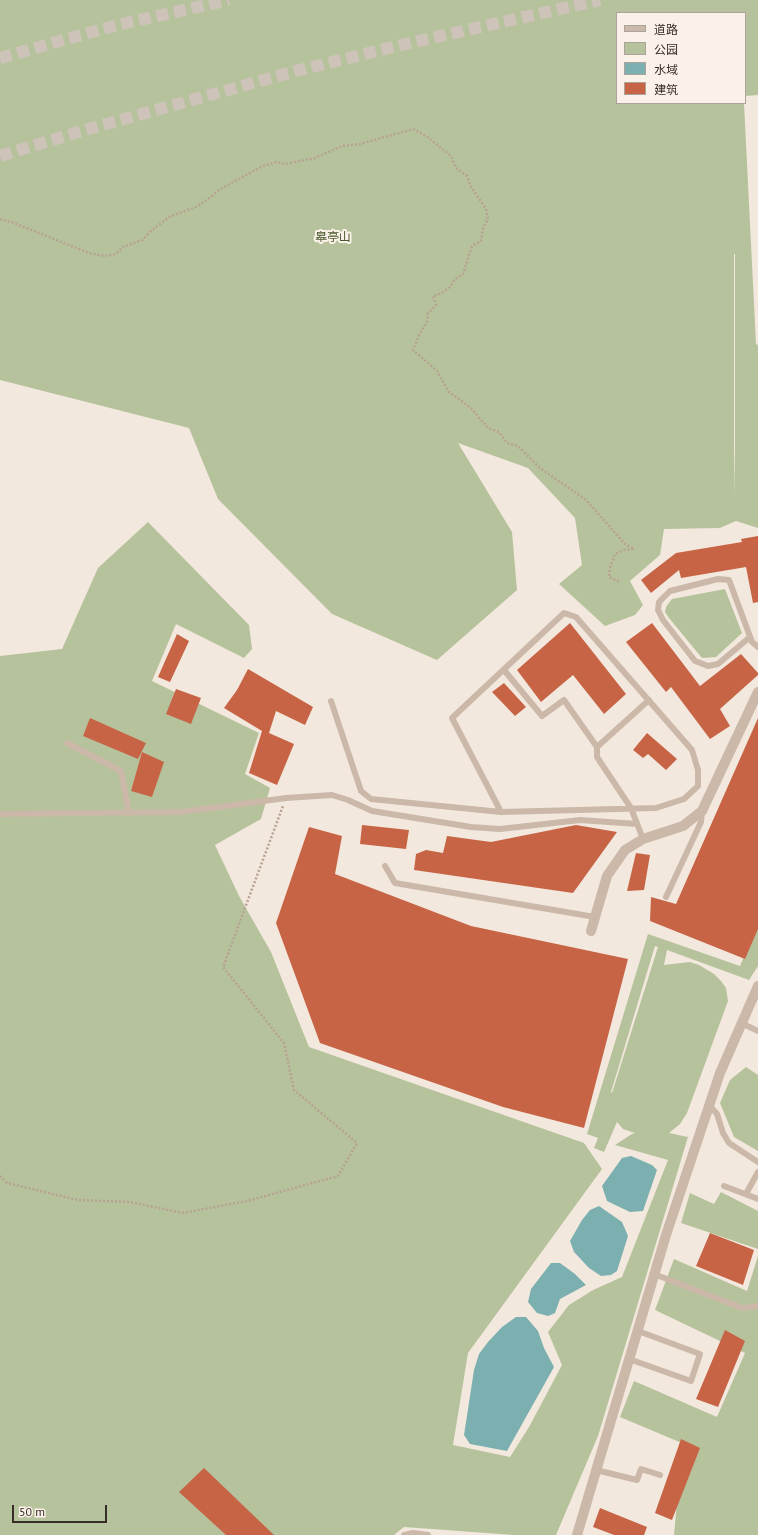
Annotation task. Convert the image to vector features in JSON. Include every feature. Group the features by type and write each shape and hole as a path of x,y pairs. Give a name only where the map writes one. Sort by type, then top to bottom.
{"street":[{"path":"591,931 607,876 625,850 643,839 683,826 702,811 758,692"},
{"path":"577,1535 654,1274 709,1105 720,1073 758,986"}],"lane":[{"path":"750,636 718,664 708,666 695,662 663,620 658,610 659,602 670,592 718,579 729,580 750,636 752,642 758,647"},
{"path":"332,701 361,791 371,799 502,812 656,808 684,799 698,786 698,770 692,750 576,617 564,613 452,718 502,812"},
{"path":"504,670 542,716 564,700 597,746 597,757 631,808 643,839"},
{"path":"597,746 649,700"},
{"path":"67,743 121,772 129,813"},
{"path":"0,814 182,812 286,798 332,795 372,810 470,827 500,830 580,820 637,824"},
{"path":"666,897 701,822 702,811"},
{"path":"386,866 395,883 595,917"},
{"path":"741,1023 758,1031"},
{"path":"709,1105 717,1114 723,1133 729,1143 758,1162"},
{"path":"746,1194 758,1172"},
{"path":"724,1186 758,1199"},
{"path":"654,1274 742,1308 758,1306"},
{"path":"629,1359 691,1381 700,1354 638,1331"},
{"path":"596,1470 638,1480 641,1469 660,1475"},
{"path":"404,1535 414,1533 428,1535"}],"path":[{"path":"0,219 14,223 89,253 105,256 116,254 123,247 142,240 169,217 196,207 212,198 220,190 233,182 263,166 276,162 285,164 315,158 342,146 360,144 413,129 426,136 451,156 456,168 466,176 470,185 486,209 488,219 483,228 482,241 472,246 463,274 455,279 450,288 433,296 436,305 428,313 427,322 419,335 413,350 437,371 449,392 471,408 488,428 499,432 507,442 518,446 540,468 586,500 625,544 634,549 615,554 610,568 609,578 620,582"},
{"path":"0,1176 7,1183 78,1200 130,1202 183,1214 247,1201 338,1176 357,1143 294,1090 284,1043 223,967 286,798"}],"green space":[{"name":"皋亭山","path":"0,0 758,0 758,95 746,96 746,12 616,12 616,104 744,104 756,344 758,345 758,528 736,521 720,528 664,529 660,555 630,581 643,605 635,615 605,626 559,584 582,565 575,518 528,468 458,443 512,532 517,590 437,660 332,614 218,499 189,428 0,380","holes":["734,254 735,254 735,495 734,450"]},
{"path":"148,522 249,625 252,649 244,658 176,624 152,681 259,733 245,774 270,788 261,819 215,845 239,896 271,952 309,1047 584,1143 602,1169 468,1353 453,1445 510,1457 529,1427 562,1365 548,1332 569,1305 593,1290 622,1277 668,1160 615,1145 635,1133 623,1129 617,1122 604,1152 594,1148 598,1138 587,1134 648,934 740,966 758,924 758,966 749,980 667,950 664,965 690,962 699,965 714,974 721,981 726,988 728,1001 687,1113 680,1124 669,1133 688,1137 598,1436 556,1535 514,1535 404,1527 394,1535 0,1535 0,656 62,649 98,568","holes":["655,946 658,947 612,1093 611,1092"]},
{"path":"725,589 742,633 716,657 702,658 669,618 665,612 666,607 672,599"},
{"path":"746,1067 758,1075 758,1151 734,1137 720,1103 730,1080"},
{"path":"721,1192 758,1211 758,1249 681,1223 690,1193 714,1204"},
{"path":"758,1256 758,1535 674,1535 677,1502 696,1449 620,1417 634,1381 717,1417 745,1353 655,1310 674,1259 747,1291"}],"water":[{"path":"631,1156 652,1165 657,1170 643,1211 630,1212 607,1201 602,1186 622,1158"},
{"path":"599,1206 622,1222 628,1236 617,1271 611,1275 601,1276 589,1268 574,1252 570,1241 582,1220 590,1210"},
{"path":"551,1263 560,1263 575,1274 586,1285 560,1299 555,1313 548,1316 537,1313 528,1302 531,1289"},
{"path":"516,1317 526,1317 538,1331 544,1348 554,1367 507,1451 470,1444 464,1435 474,1370 479,1354 502,1327"}],"building":[{"path":"758,536 758,602 753,603 746,567 681,578 679,570 651,593 641,580 676,553 742,542 741,539"},
{"path":"570,623 626,694 604,714 573,675 541,702 517,670"},
{"path":"652,623 700,686 741,654 758,673 758,675 720,709 730,726 710,739 671,687 666,692 626,642"},
{"path":"177,634 189,641 170,682 158,677"},
{"path":"248,669 313,707 305,725 276,711 269,733 294,744 277,785 249,773 262,731 224,708 237,690"},
{"path":"504,683 526,707 515,716 492,692"},
{"path":"176,689 201,698 191,724 166,714"},
{"path":"90,718 146,743 138,759 83,736"},
{"path":"758,718 758,929 745,959 650,921 651,897 676,904"},
{"path":"647,733 677,759 666,770 648,754 643,758 633,750"},
{"path":"142,752 164,762 152,797 131,791"},
{"path":"362,825 409,830 406,849 360,844"},
{"path":"576,825 617,832 573,893 414,870 416,854 426,850 443,853 447,836 491,842"},
{"path":"309,827 342,836 335,874 471,926 628,959 584,1128 503,1107 320,1043 276,923"},
{"path":"636,853 650,855 644,890 627,891"},
{"path":"710,1233 754,1250 743,1285 696,1266"},
{"path":"725,1330 745,1341 718,1407 696,1399"},
{"path":"681,1439 700,1448 672,1520 655,1513"},
{"path":"204,1468 274,1535 226,1535 179,1492"},
{"path":"600,1508 647,1527 644,1535 614,1535 593,1527"}],"tunnel":[{"path":"0,58 117,25 229,0"},
{"path":"0,156 92,128 296,71 401,45 600,0"}]}
